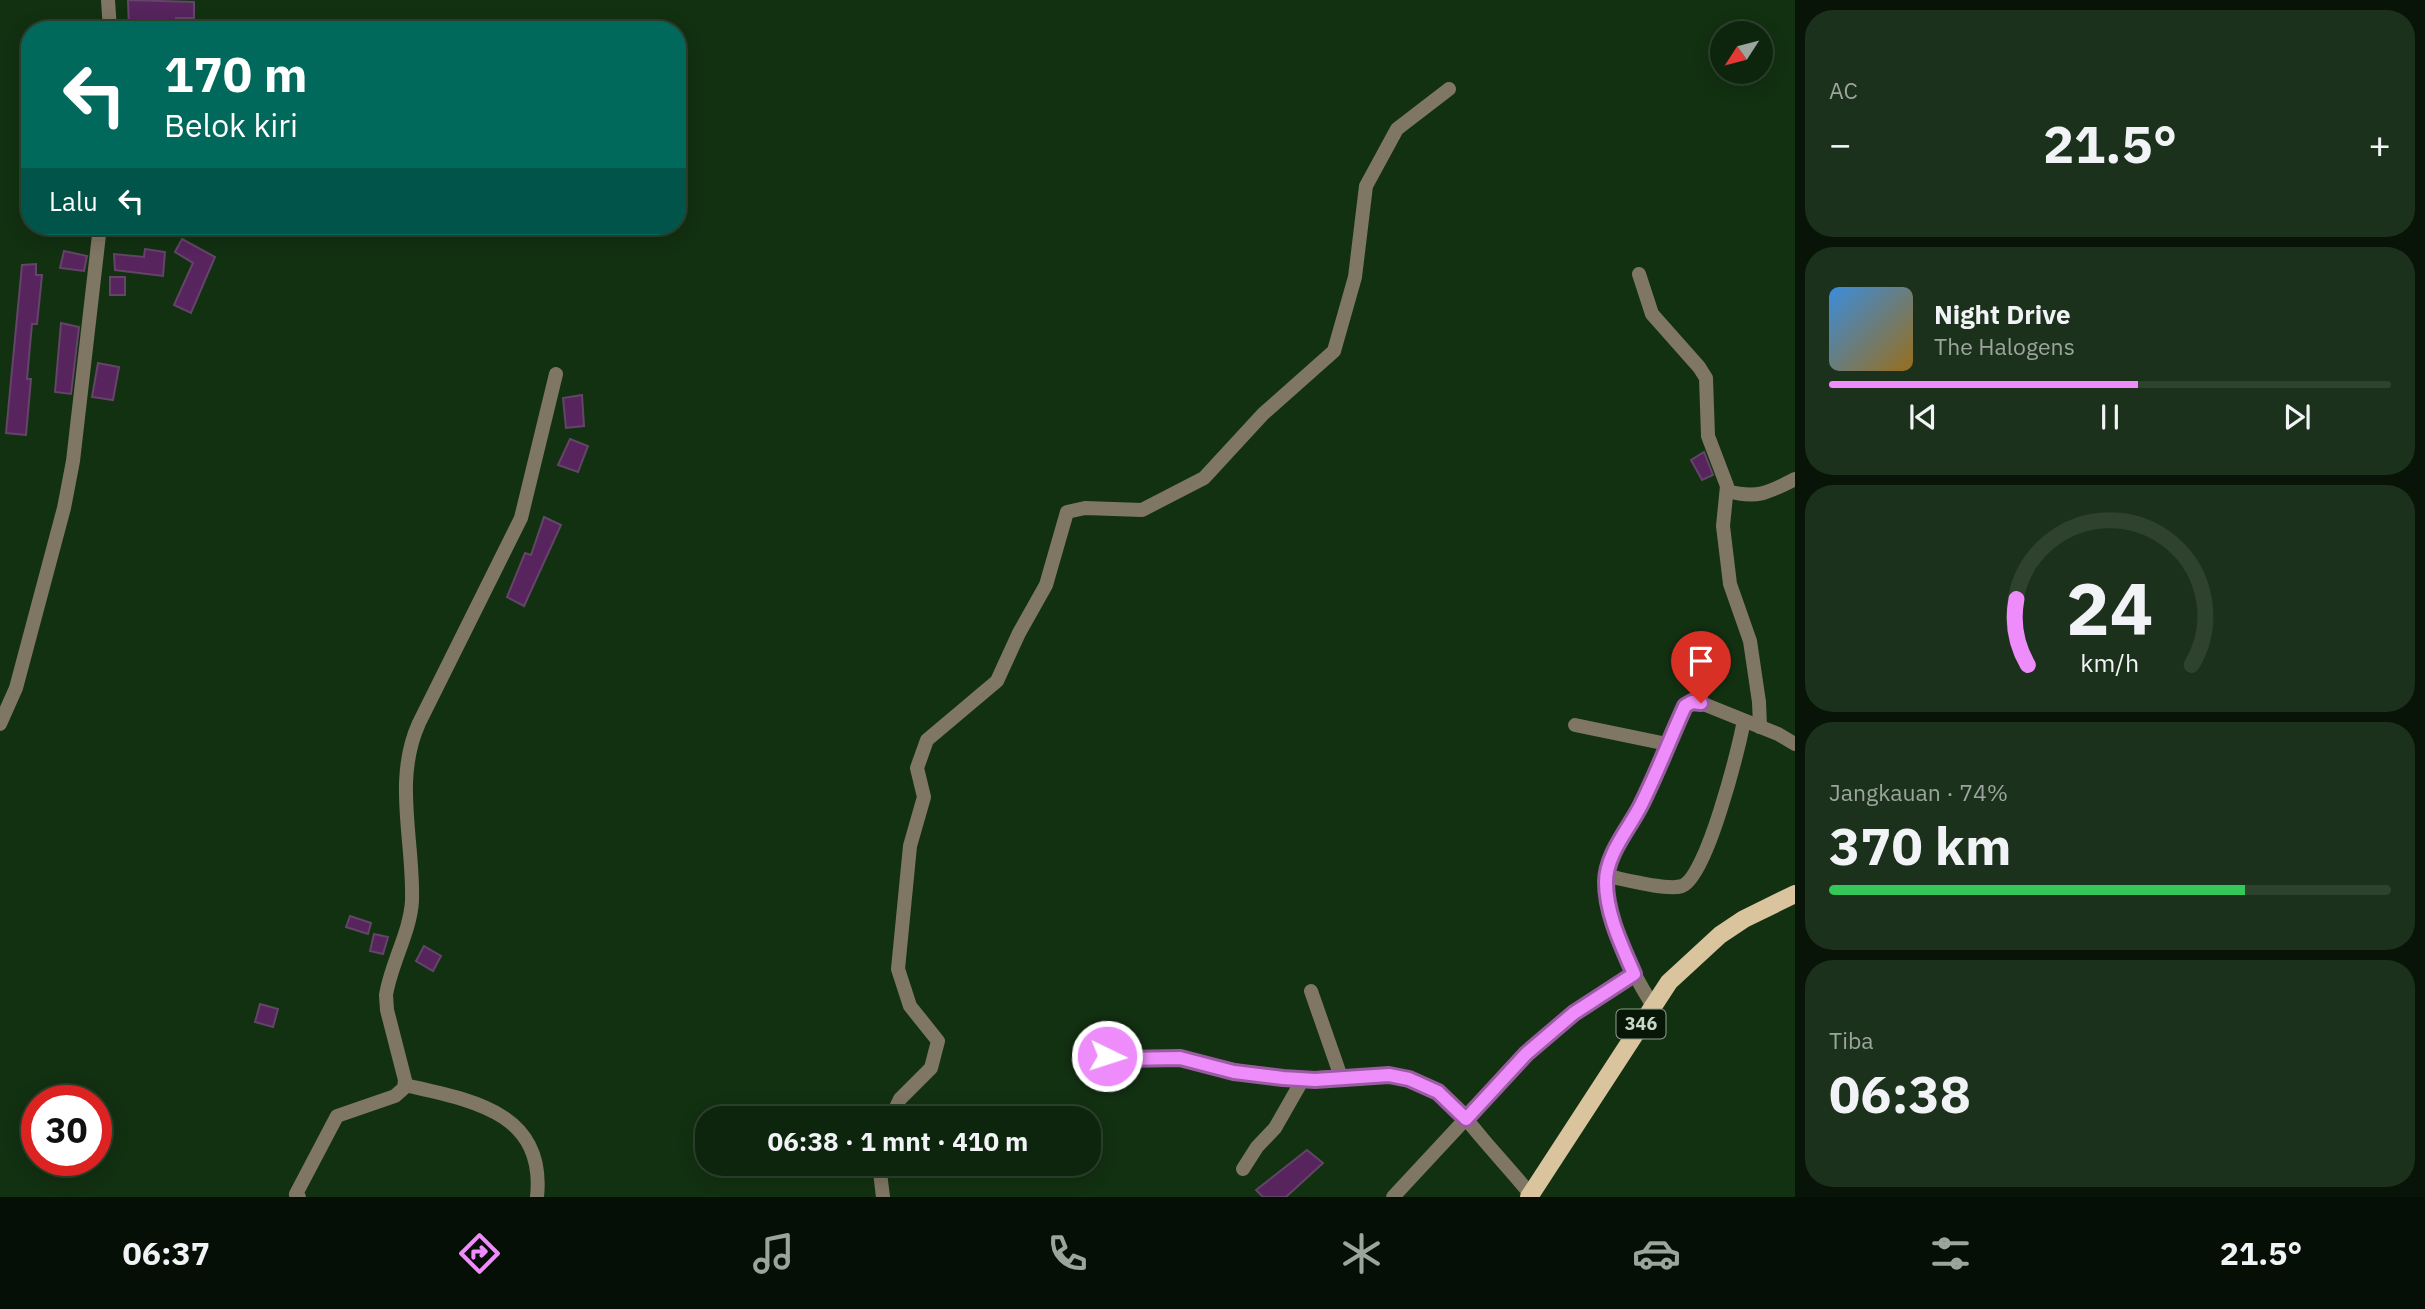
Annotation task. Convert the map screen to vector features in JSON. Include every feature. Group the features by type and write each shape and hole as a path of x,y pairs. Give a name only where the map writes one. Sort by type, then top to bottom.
{"main road":[{"name":"346","path":"1530,1196 1677,972 1720,934 1795,894"}],"street":[{"path":"108,0 109,21"},
{"path":"897,1106 931,1068 938,1041 911,1006 898,970 910,846 925,797 917,768 927,740 998,681 1019,633 1046,585 1067,512 1085,508 1142,510 1204,478 1263,414 1334,351 1355,278 1366,186 1397,129 1449,89"},
{"path":"0,724 16,688 53,552 73,461 99,235"},
{"path":"1639,274 1652,314 1706,378 1708,436 1726,480 1723,526 1730,584 1750,641 1760,727"},
{"path":"297,1196 337,1116 395,1096 405,1085 387,1010 386,995 412,901 405,782 408,755 419,723 523,512 556,374"},
{"path":"1727,491 1755,496 1795,479"},
{"path":"1653,1006 1634,974 1616,932 1610,908 1607,876 1610,860 1642,803 1685,706 1692,702 1701,703 1795,744"},
{"path":"1607,876 1642,884 1678,887 1690,881 1709,846 1735,762 1744,721"},
{"path":"1575,725 1667,744"},
{"path":"1393,1197 1526,1054 1574,1013 1634,974"},
{"path":"1311,991 1341,1077"},
{"path":"1107,1056 1122,1059 1183,1059 1234,1072 1303,1079 1389,1075 1409,1079 1438,1092 1466,1119 1508,1166 1530,1196"},
{"path":"1243,1169 1257,1147 1275,1128 1303,1079"},
{"path":"405,1085 470,1100 515,1123 525,1136 536,1162 539,1183 537,1197"},
{"path":"880,1176 883,1197"}],"building":[{"path":"128,0 194,2 194,18 176,18 176,21 129,21"},
{"path":"182,239 215,257 191,313 174,305 193,263 175,252"},
{"path":"145,249 165,252 163,276 115,270 114,254 144,257"},
{"path":"64,251 87,256 84,271 60,268"},
{"path":"36,264 36,275 42,275 37,324 32,324 26,435 6,433 22,265"},
{"path":"110,277 125,277 125,295 110,295"},
{"path":"61,323 79,327 71,394 55,392"},
{"path":"98,363 119,367 113,400 92,397"},
{"path":"582,395 584,426 566,428 563,398"},
{"path":"570,439 588,446 578,472 558,465"},
{"path":"1704,452 1713,475 1702,480 1691,460"},
{"path":"544,517 561,525 524,606 507,597 525,553 531,555"},
{"path":"350,916 371,923 368,934 346,927"},
{"path":"374,934 388,937 383,954 370,951"},
{"path":"424,946 441,956 433,971 416,961"},
{"path":"260,1004 278,1009 273,1027 255,1022"},
{"path":"1307,1150 1323,1163 1286,1197 1263,1197 1256,1190"}],"route":[{"path":"1107,1056 1116,1059 1180,1058 1234,1072 1283,1078 1315,1080 1356,1075 1389,1075 1409,1079 1438,1092 1466,1119 1526,1054 1574,1013 1634,974 1616,932 1610,908 1606,882 1610,860 1642,803 1685,706 1695,701 1701,703"}]}
